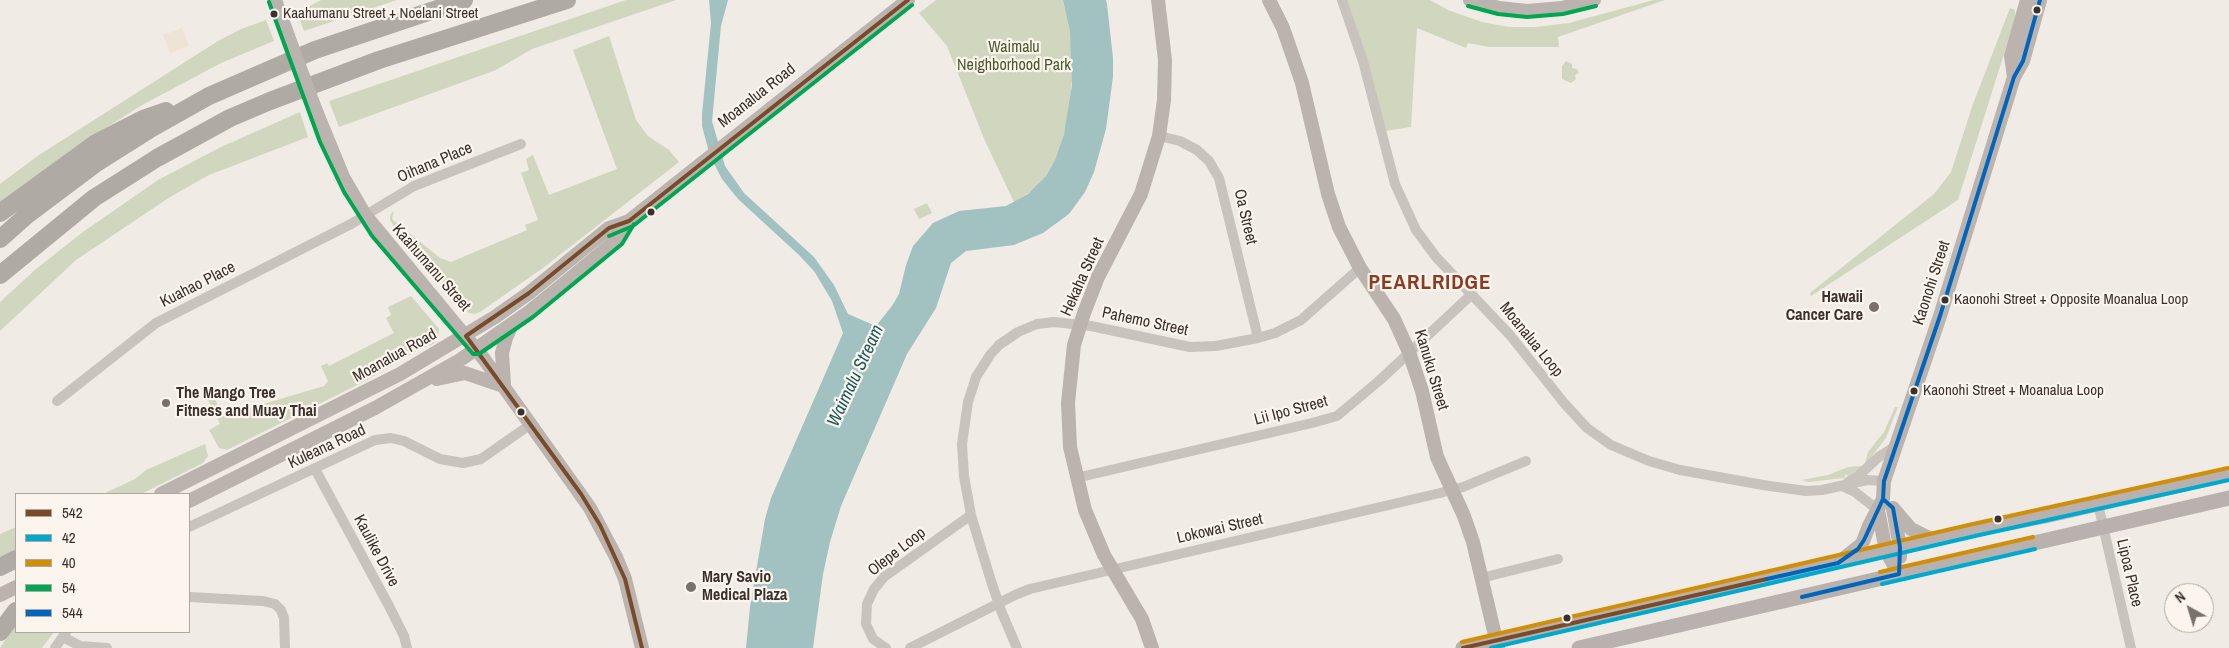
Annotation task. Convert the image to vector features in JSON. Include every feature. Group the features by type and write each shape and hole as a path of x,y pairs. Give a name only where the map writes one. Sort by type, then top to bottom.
{"highway":[{"path":"0,212 96,143 143,119 209,96 315,50 464,0"},
{"path":"0,275 94,198 157,158 230,118 379,60 567,0"},
{"path":"0,239 27,215 94,164 209,96"},
{"path":"0,567 15,560"},
{"path":"0,632 15,612"}],"main road":[{"path":"1463,648 1497,644 1893,549 2229,474"},
{"path":"1579,648 2229,498"}],"street":[{"name":"Kaahumanu Street","path":"275,0 342,177 365,215 466,336 581,494 609,543 625,579 642,648"},
{"name":"Moanalua Road","path":"163,493 371,389 466,336 530,292 609,228 629,221 908,0"},
{"name":"Hekaha Street","path":"1152,648 1142,620 1112,570 1092,529 1076,478 1070,447 1068,403 1072,359 1080,325 1098,277 1141,194 1159,136 1164,100 1165,60 1158,0"},
{"name":"Kanuku Street","path":"1269,0 1283,28 1302,82 1336,218 1347,245 1394,319 1409,352 1422,391 1434,447 1466,523 1497,644"},
{"name":"Moanalua Loop","path":"1342,0 1363,61 1387,158 1401,201 1424,241 1510,335 1577,418 1596,435 1623,452 1664,466 1763,486 1806,491 1866,480 1884,481"},
{"path":"1470,0 1499,8 1527,11 1562,8 1594,0"},
{"name":"Kaonohi Street","path":"2014,77 2011,56 2027,0"},
{"name":"Kaonohi Street","path":"1899,574 1885,506 1884,481 1940,316 2014,77 2023,61 2040,0"},
{"name":"Oa Street","path":"1159,136 1188,144 1197,150 1209,160 1219,178 1258,338"},
{"name":"Oihana Place","path":"365,215 414,186 521,144"},
{"name":"Kuahao Place","path":"57,401 156,322 365,215"},
{"name":"Moanalua Road","path":"190,500 422,383 476,349 512,324 618,239 629,221"},
{"name":"Pahemo Street","path":"1017,648 998,603 971,515 964,476 963,430 972,388 983,365 999,345 1028,327 1054,322 1080,325 1190,347 1216,346 1258,338 1275,333 1301,320 1360,268"},
{"name":"Lii Ipo Street","path":"1076,478 1331,418 1347,408 1472,294"},
{"path":"422,383 465,373 504,386 503,349 512,324"},
{"name":"Kuleana Road","path":"190,527 366,444 384,438 404,440 447,462 468,463 487,455 531,424"},
{"name":"Moanalua Loop","path":"1841,486 1858,476 1880,456 1896,446"},
{"name":"Lokowai Street","path":"998,603 1030,589 1451,490 1526,461"},
{"name":"Kaulike Drive","path":"315,469 389,606 404,636 407,648"},
{"path":"1841,486 1885,506 1911,530 1933,540"},
{"name":"Lipoa Place","path":"2098,504 2131,648"},
{"path":"1838,563 1862,544 1869,526 1885,506"},
{"name":"Olepe Loop","path":"886,648 873,639 866,624 867,604 874,589 884,577 971,515"},
{"path":"1481,578 1558,559"},
{"path":"0,574 15,566"},
{"path":"0,595 15,588"},
{"path":"190,597 263,601 275,604 281,610 284,618 285,648"},
{"path":"910,648 998,603"},
{"path":"55,648 65,634 80,646 107,648"}],"green space":[{"path":"321,0 397,0 304,31 297,13"},
{"path":"626,0 676,0 532,49 496,70 339,127 329,101"},
{"name":"Waimalu Neighborhood Park","path":"936,0 1063,0 1070,32 1073,67 1070,103 1064,134 1055,160 1046,176 1035,189 1014,202 985,141 947,46 919,13"},
{"path":"1347,0 1430,0 1448,10 1482,22 1509,27 1536,27 1569,23 1654,0 1665,0 1558,37 1559,47 1489,47 1468,43 1466,48 1417,28 1411,127 1385,131 1368,61"},
{"path":"2010,8 2015,10 2015,19 1958,200 1811,296 1810,293 1934,194 1951,172 1973,104"},
{"path":"266,20 274,41 221,63 144,104 74,148 0,204 0,184 39,155 218,41 241,29"},
{"path":"609,36 636,120 648,136 669,150 679,162 543,268 480,312 469,313 395,228 390,220 390,215 394,211 392,219 440,258 451,262 527,230 525,225 538,220 521,173 529,170 526,159 533,155 549,195 617,169 573,50"},
{"path":"1566,61 1572,64 1572,68 1577,69 1579,73 1575,75 1576,79 1571,83 1562,79 1562,66"},
{"path":"300,112 308,137 209,175 170,197 76,260 0,331 0,302 36,269 83,232 158,180 221,147"},
{"path":"927,203 932,213 919,219 914,209"},
{"path":"411,296 439,329 438,337 433,344 420,349 367,380 227,450 219,448 209,430 220,424 208,400 214,397 223,416 324,386 328,381 321,366 327,363 329,366 394,333 386,318 391,315 388,307"},
{"path":"1895,407 1898,407 1886,438 1866,464 1868,452 1884,432"},
{"path":"205,444 208,456 203,463 143,493 105,493 135,479 146,470"},
{"path":"1862,466 1848,476 1846,474 1844,478 1809,482 1802,480 1828,475 1848,467"},
{"path":"15,527 15,554 0,561 0,534"},
{"path":"15,625 15,633 53,633 42,648 0,648"}],"shaded area":[{"path":"182,28 189,46 170,53 163,35"}],"water":[{"name":"Waimalu Stream","path":"709,0 728,0 721,26 712,121 725,166 744,193 814,257 834,285 848,314 876,326 899,294 913,246 933,223 959,211 1006,206 1028,194 1046,176 1055,160 1064,134 1072,85 1070,32 1063,0 1106,0 1107,4 1113,58 1113,77 1106,129 1094,172 1085,192 1069,214 1043,233 1014,245 966,251 951,263 936,308 907,354 841,506 823,574 813,648 746,648 750,607 765,519 771,498 843,333 832,301 814,271 738,199 722,179 710,156 702,126 711,23"}],"transit line":[{"name":"542","path":"642,648 625,579 600,525 581,494 466,336 529,293 609,228 629,221 908,0"},
{"name":"544","path":"1767,579 1838,563 1858,549 1864,540 1883,499 1884,481 1940,316 2014,77 2023,61 2040,0"},
{"name":"54","path":"269,2 320,142 344,192 372,236 473,354 479,354 533,317 622,244 634,224"},
{"name":"54","path":"609,236 633,226 912,5"},
{"name":"54","path":"1468,6 1498,14 1527,17 1563,14 1596,6"},
{"name":"40","path":"1462,642 1973,524 2228,468"},
{"name":"42","path":"1491,648 1975,536 2229,480"},
{"name":"544","path":"1802,597 1899,574 1900,547 1893,508 1883,499"},
{"name":"40","path":"1880,572 2033,537"},
{"name":"42","path":"1882,584 2035,549"},
{"name":"542","path":"1463,648 1767,579"}],"place":[{"name":"Kaahumanu Street + Noelani Street","path":"274,14"},
{"name":"Kaonohi Street + Opposite Moanalua Loop","path":"1945,300"},
{"name":"Hawaii Cancer Care","path":"1874,307"},
{"name":"Kaonohi Street + Moanalua Loop","path":"1914,391"},
{"name":"The Mango Tree Fitness and Muay Thai","path":"166,403"},
{"name":"Mary Savio Medical Plaza","path":"691,587"}],"district":[{"name":"PEARLRIDGE","path":"1430,283"}]}
